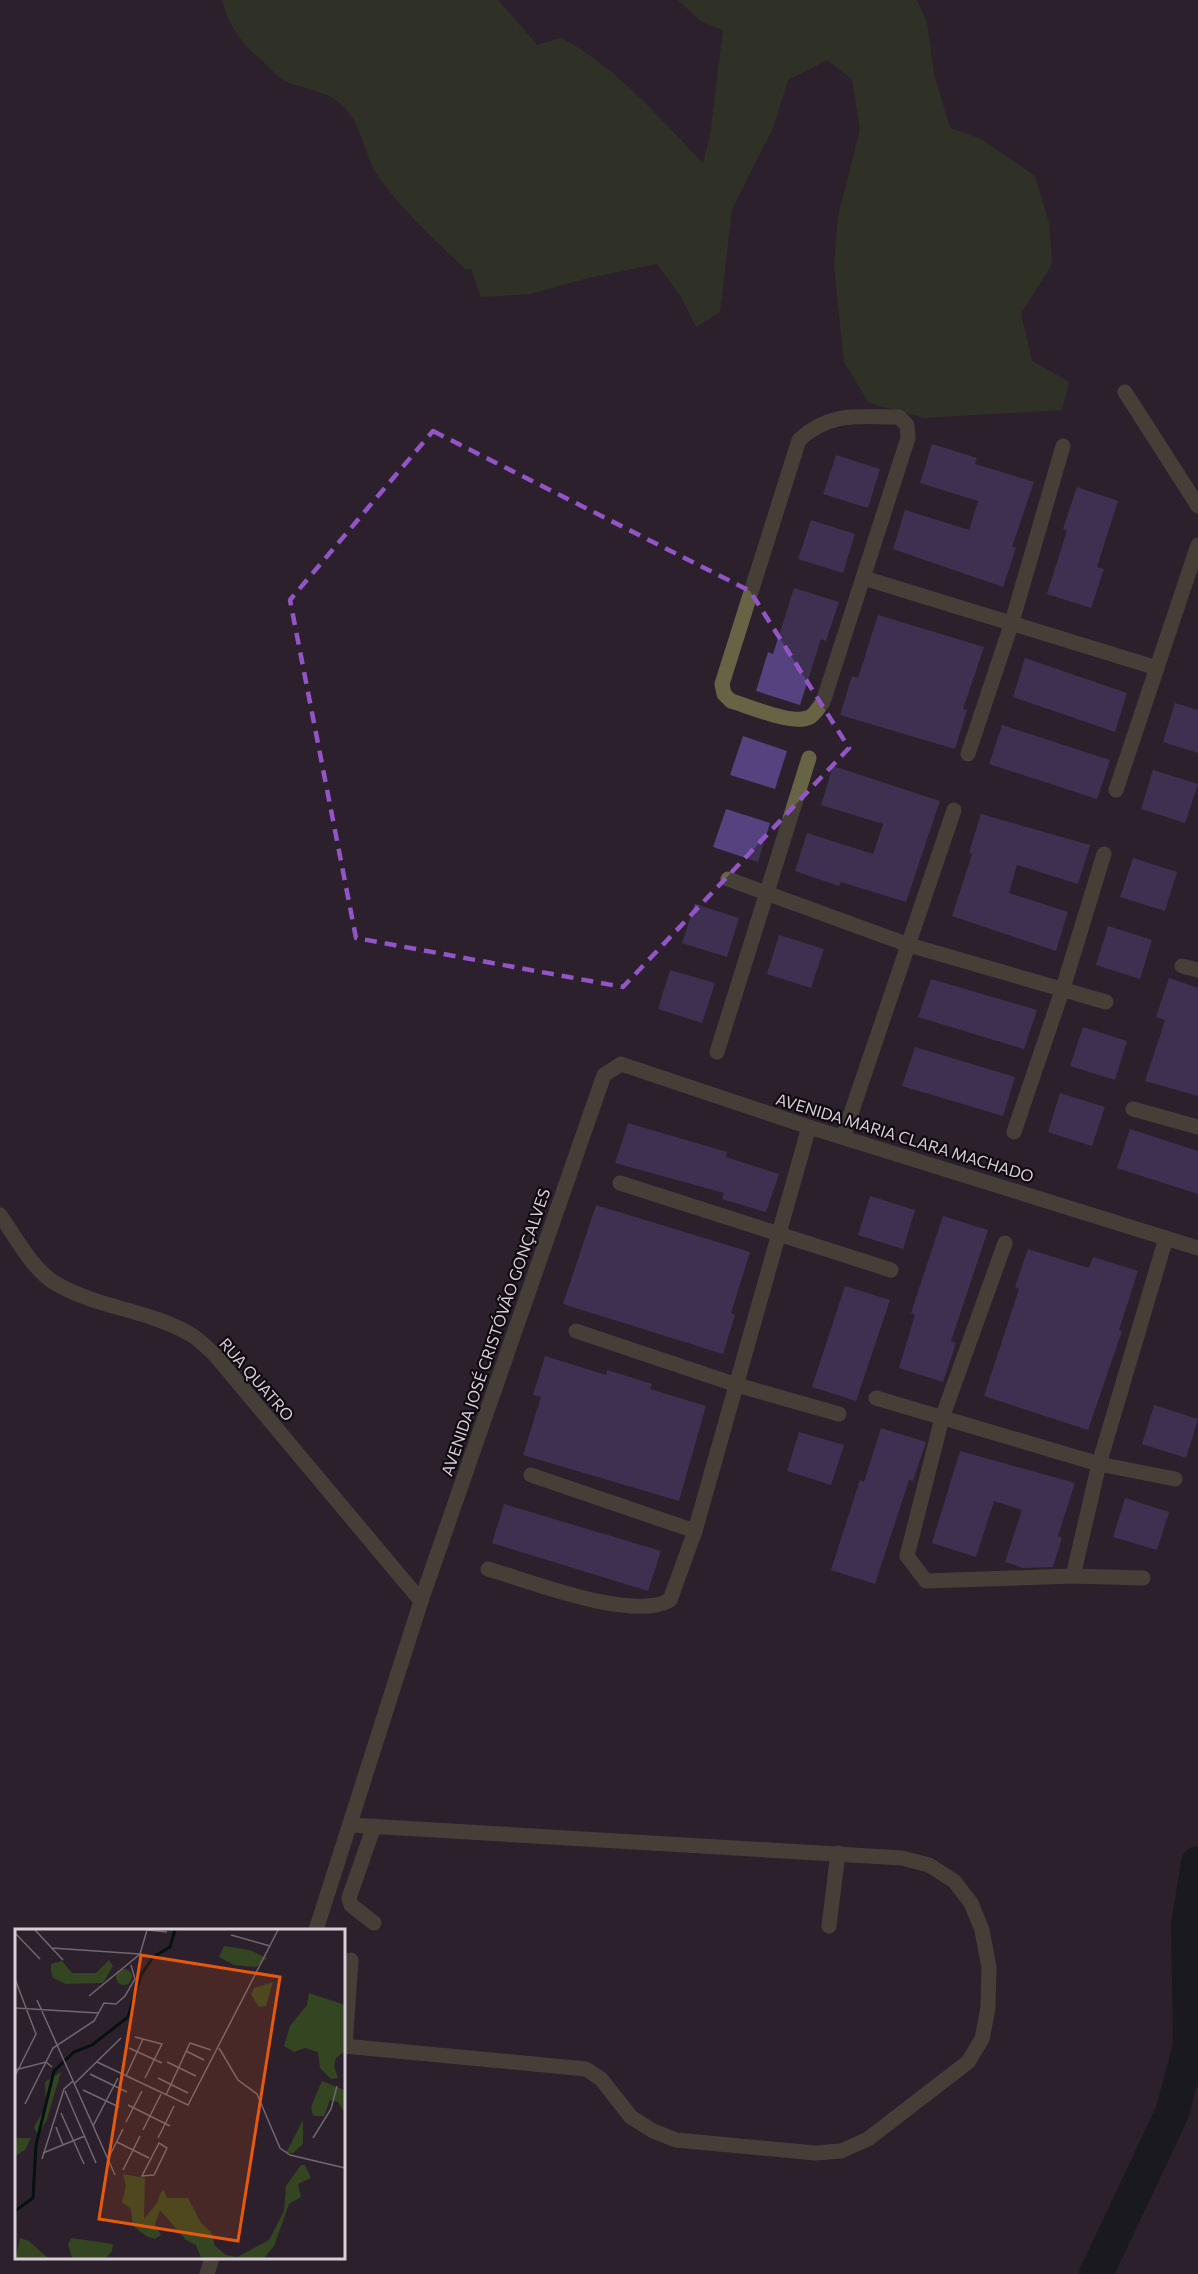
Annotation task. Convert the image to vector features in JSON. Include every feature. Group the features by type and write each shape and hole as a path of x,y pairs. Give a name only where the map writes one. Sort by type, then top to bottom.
{"street":[{"path":"1125,392 1198,506"},
{"path":"899,417 907,425 908,438 864,578 823,702 811,717 789,719 731,701 723,694 722,684 799,440 813,427 834,418 899,417"},
{"path":"968,754 1012,622 1063,446"},
{"path":"1116,790 1198,545"},
{"path":"864,578 1156,668"},
{"path":"717,1052 765,892 809,758"},
{"path":"843,1137 954,810"},
{"path":"1014,1132 1063,988 1104,854"},
{"path":"728,879 909,945 1106,1002"},
{"path":"1182,966 1198,970"},
{"name":"AVENIDA MARIA CLARA MACHADO","path":"604,1075 621,1064 809,1127 1198,1248"},
{"name":"AVENIDA JOSÉ CRISTÓVÃO GONÇALVES","path":"316,1929 421,1601 604,1075"},
{"path":"1133,1109 1198,1127"},
{"path":"488,1569 612,1606 660,1606 670,1600 694,1531 809,1127"},
{"path":"620,1183 891,1270"},
{"name":"RUA QUATRO","path":"0,1215 36,1264 54,1283 101,1303 179,1328 192,1335 215,1354 421,1601"},
{"path":"1072,1576 1100,1464 1166,1238"},
{"path":"1005,1243 942,1418 907,1556 926,1581 1072,1576 1143,1578"},
{"path":"576,1331 737,1384 839,1414"},
{"path":"876,1398 1100,1464 1175,1479"},
{"path":"531,1475 694,1531"},
{"path":"345,2047 585,2069 601,2079 631,2117 653,2131 676,2140 815,2153 841,2151 868,2139 968,2062 982,2039 988,2008 989,1967 982,1930 971,1903 954,1881 929,1865 902,1858 838,1852 350,1825"},
{"path":"374,1827 349,1898 351,1905 374,1923"},
{"path":"829,1926 838,1852"},
{"path":"345,2035 351,1960"},
{"path":"207,2274 212,2259"}],"highlighted area":[{"path":"433,431 750,591 849,748 623,987 356,938 290,600"}],"green space":[{"path":"222,0 498,0 537,45 561,38 601,64 653,111 703,163 710,136 723,30 700,21 678,0 917,0 927,23 934,74 950,128 981,139 1035,176 1049,223 1052,264 1021,314 1032,361 1069,382 1062,410 924,418 869,403 844,362 834,265 838,216 860,130 852,79 827,60 788,80 773,128 732,209 720,312 696,327 680,295 657,264 588,278 530,294 481,297 471,269 465,269 432,237 399,203 380,179 348,111 327,95 292,84 278,76 239,37 229,21"}],"building":[{"path":"932,444 977,458 975,464 1034,482 1012,547 1016,548 1003,587 893,549 905,510 969,530 978,501 920,483"},
{"path":"836,455 880,469 868,508 823,494"},
{"path":"1077,487 1118,501 1097,567 1104,569 1091,608 1047,594 1067,531 1063,529"},
{"path":"811,520 855,534 843,573 798,559"},
{"path":"794,588 839,602 826,641 821,639 800,705 756,691 768,652 773,654"},
{"path":"878,615 984,647 963,709 967,710 955,749 840,715 852,676 858,678"},
{"path":"1025,658 1127,693 1115,732 1013,697"},
{"path":"1175,703 1198,710 1198,753 1163,742"},
{"path":"1002,725 1110,760 1097,799 989,764"},
{"path":"743,736 787,751 775,789 730,775"},
{"path":"833,766 940,801 906,902 841,882 839,886 795,871 807,833 873,854 883,824 821,805"},
{"path":"1153,770 1198,784 1185,823 1141,809"},
{"path":"726,809 770,823 758,862 713,847"},
{"path":"981,814 1090,845 1078,884 1017,865 1009,893 1068,912 1056,951 952,916 972,854 969,852"},
{"path":"1133,858 1177,872 1165,911 1120,897"},
{"path":"695,904 739,918 727,957 682,943"},
{"path":"1108,926 1152,940 1140,979 1096,965"},
{"path":"779,935 824,949 811,988 767,974"},
{"path":"670,970 715,983 702,1023 658,1009"},
{"path":"1169,978 1198,988 1198,1096 1145,1081 1165,1020 1156,1017"},
{"path":"931,979 1037,1010 1024,1049 918,1017"},
{"path":"1083,1027 1127,1041 1115,1080 1070,1066"},
{"path":"915,1047 1015,1077 1003,1116 902,1086"},
{"path":"1060,1093 1105,1107 1092,1146 1048,1132"},
{"path":"628,1123 727,1152 726,1157 779,1174 766,1212 722,1199 724,1193 615,1163"},
{"path":"1130,1129 1198,1151 1198,1194 1117,1168"},
{"path":"870,1196 915,1210 903,1249 858,1235"},
{"path":"596,1205 750,1252 731,1313 735,1315 723,1354 563,1304"},
{"path":"943,1216 988,1230 951,1341 956,1343 943,1382 899,1368 915,1315 911,1313"},
{"path":"1028,1249 1089,1268 1093,1257 1138,1271 1119,1330 1122,1331 1088,1430 984,1396 1019,1289 1015,1287"},
{"path":"845,1286 890,1300 856,1401 812,1387"},
{"path":"545,1356 606,1375 607,1370 652,1384 650,1389 706,1406 679,1501 523,1455 541,1397 533,1395"},
{"path":"1154,1405 1198,1419 1186,1458 1142,1444"},
{"path":"881,1428 926,1442 913,1481 909,1480 875,1584 831,1570 860,1480 864,1482"},
{"path":"799,1432 844,1445 831,1485 787,1471"},
{"path":"960,1451 1075,1483 1058,1536 1062,1538 1053,1567 1023,1568 1005,1562 1022,1510 994,1501 976,1557 932,1543"},
{"path":"1125,1498 1169,1512 1157,1550 1113,1537"},
{"path":"504,1504 661,1551 648,1591 492,1543"}],"waterway":[{"path":"1096,2274 1172,2113 1190,2046 1188,1925 1198,1863"}]}
